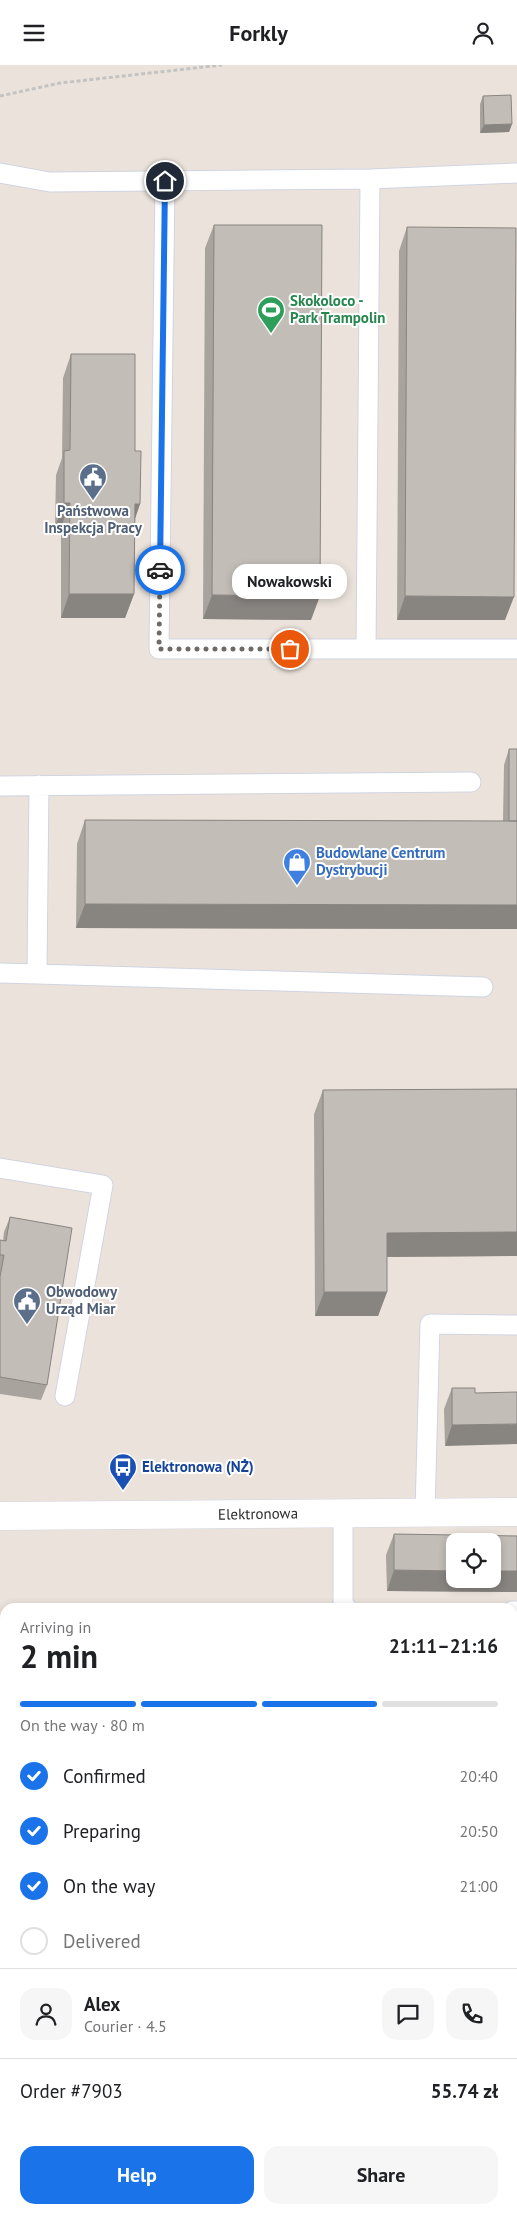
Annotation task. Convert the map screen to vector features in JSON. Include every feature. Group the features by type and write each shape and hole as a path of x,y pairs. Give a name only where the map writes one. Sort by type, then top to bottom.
{"street":[{"name":"Elektronowa","path":"0,1517 517,1512"}],"lane":[{"path":"0,173 50,182 370,179 517,173"},
{"path":"366,649 370,179"},
{"path":"165,181 159,649 517,649"},
{"path":"0,786 471,782"},
{"path":"37,974 39,785"},
{"path":"0,973 483,987"},
{"path":"0,1168 103,1185 65,1396"},
{"path":"425,1512 430,1324 517,1325"},
{"path":"343,1513 343,1603"}],"path":[{"path":"0,96 60,83 222,65"}],"building":[{"path":"511,95 512,124 484,125 483,96"},
{"path":"214,225 322,225 320,596 212,595"},
{"path":"407,227 516,228 514,597 405,596"},
{"name":"Państwowa Inspekcja Pracy","path":"71,354 135,354 135,451 141,451 140,504 135,504 134,594 69,594 70,503 64,503 64,451 70,450"},
{"path":"509,749 517,749 517,821 509,821"},
{"name":"Budowlane Centrum Dystrybucji","path":"85,820 517,821 517,905 85,904"},
{"path":"517,1089 517,1232 387,1233 387,1292 324,1292 323,1090"},
{"name":"Obwodowy Urząd Miar","path":"10,1217 72,1228 47,1385 0,1377 0,1277 4,1255 0,1255 0,1240 6,1241"},
{"path":"452,1388 475,1388 475,1393 517,1392 517,1424 452,1425"},
{"path":"394,1534 446,1535 446,1571 394,1570"},
{"path":"501,1536 517,1536 517,1571 501,1571"}],"way so far":[{"path":"160,570 159,649 290,649"}],"place":[{"name":"Skokoloco - Park Trampolin","path":"271,334"},
{"name":"Państwowa Inspekcja Pracy","path":"93,501"},
{"name":"Nowakowski","path":"290,649"},
{"name":"Budowlane Centrum Dystrybucji","path":"297,886"},
{"name":"Obwodowy Urząd Miar","path":"27,1325"},
{"name":"Elektronowa (NŻ)","path":"123,1491"}],"route":[{"path":"160,570 165,181"}]}
